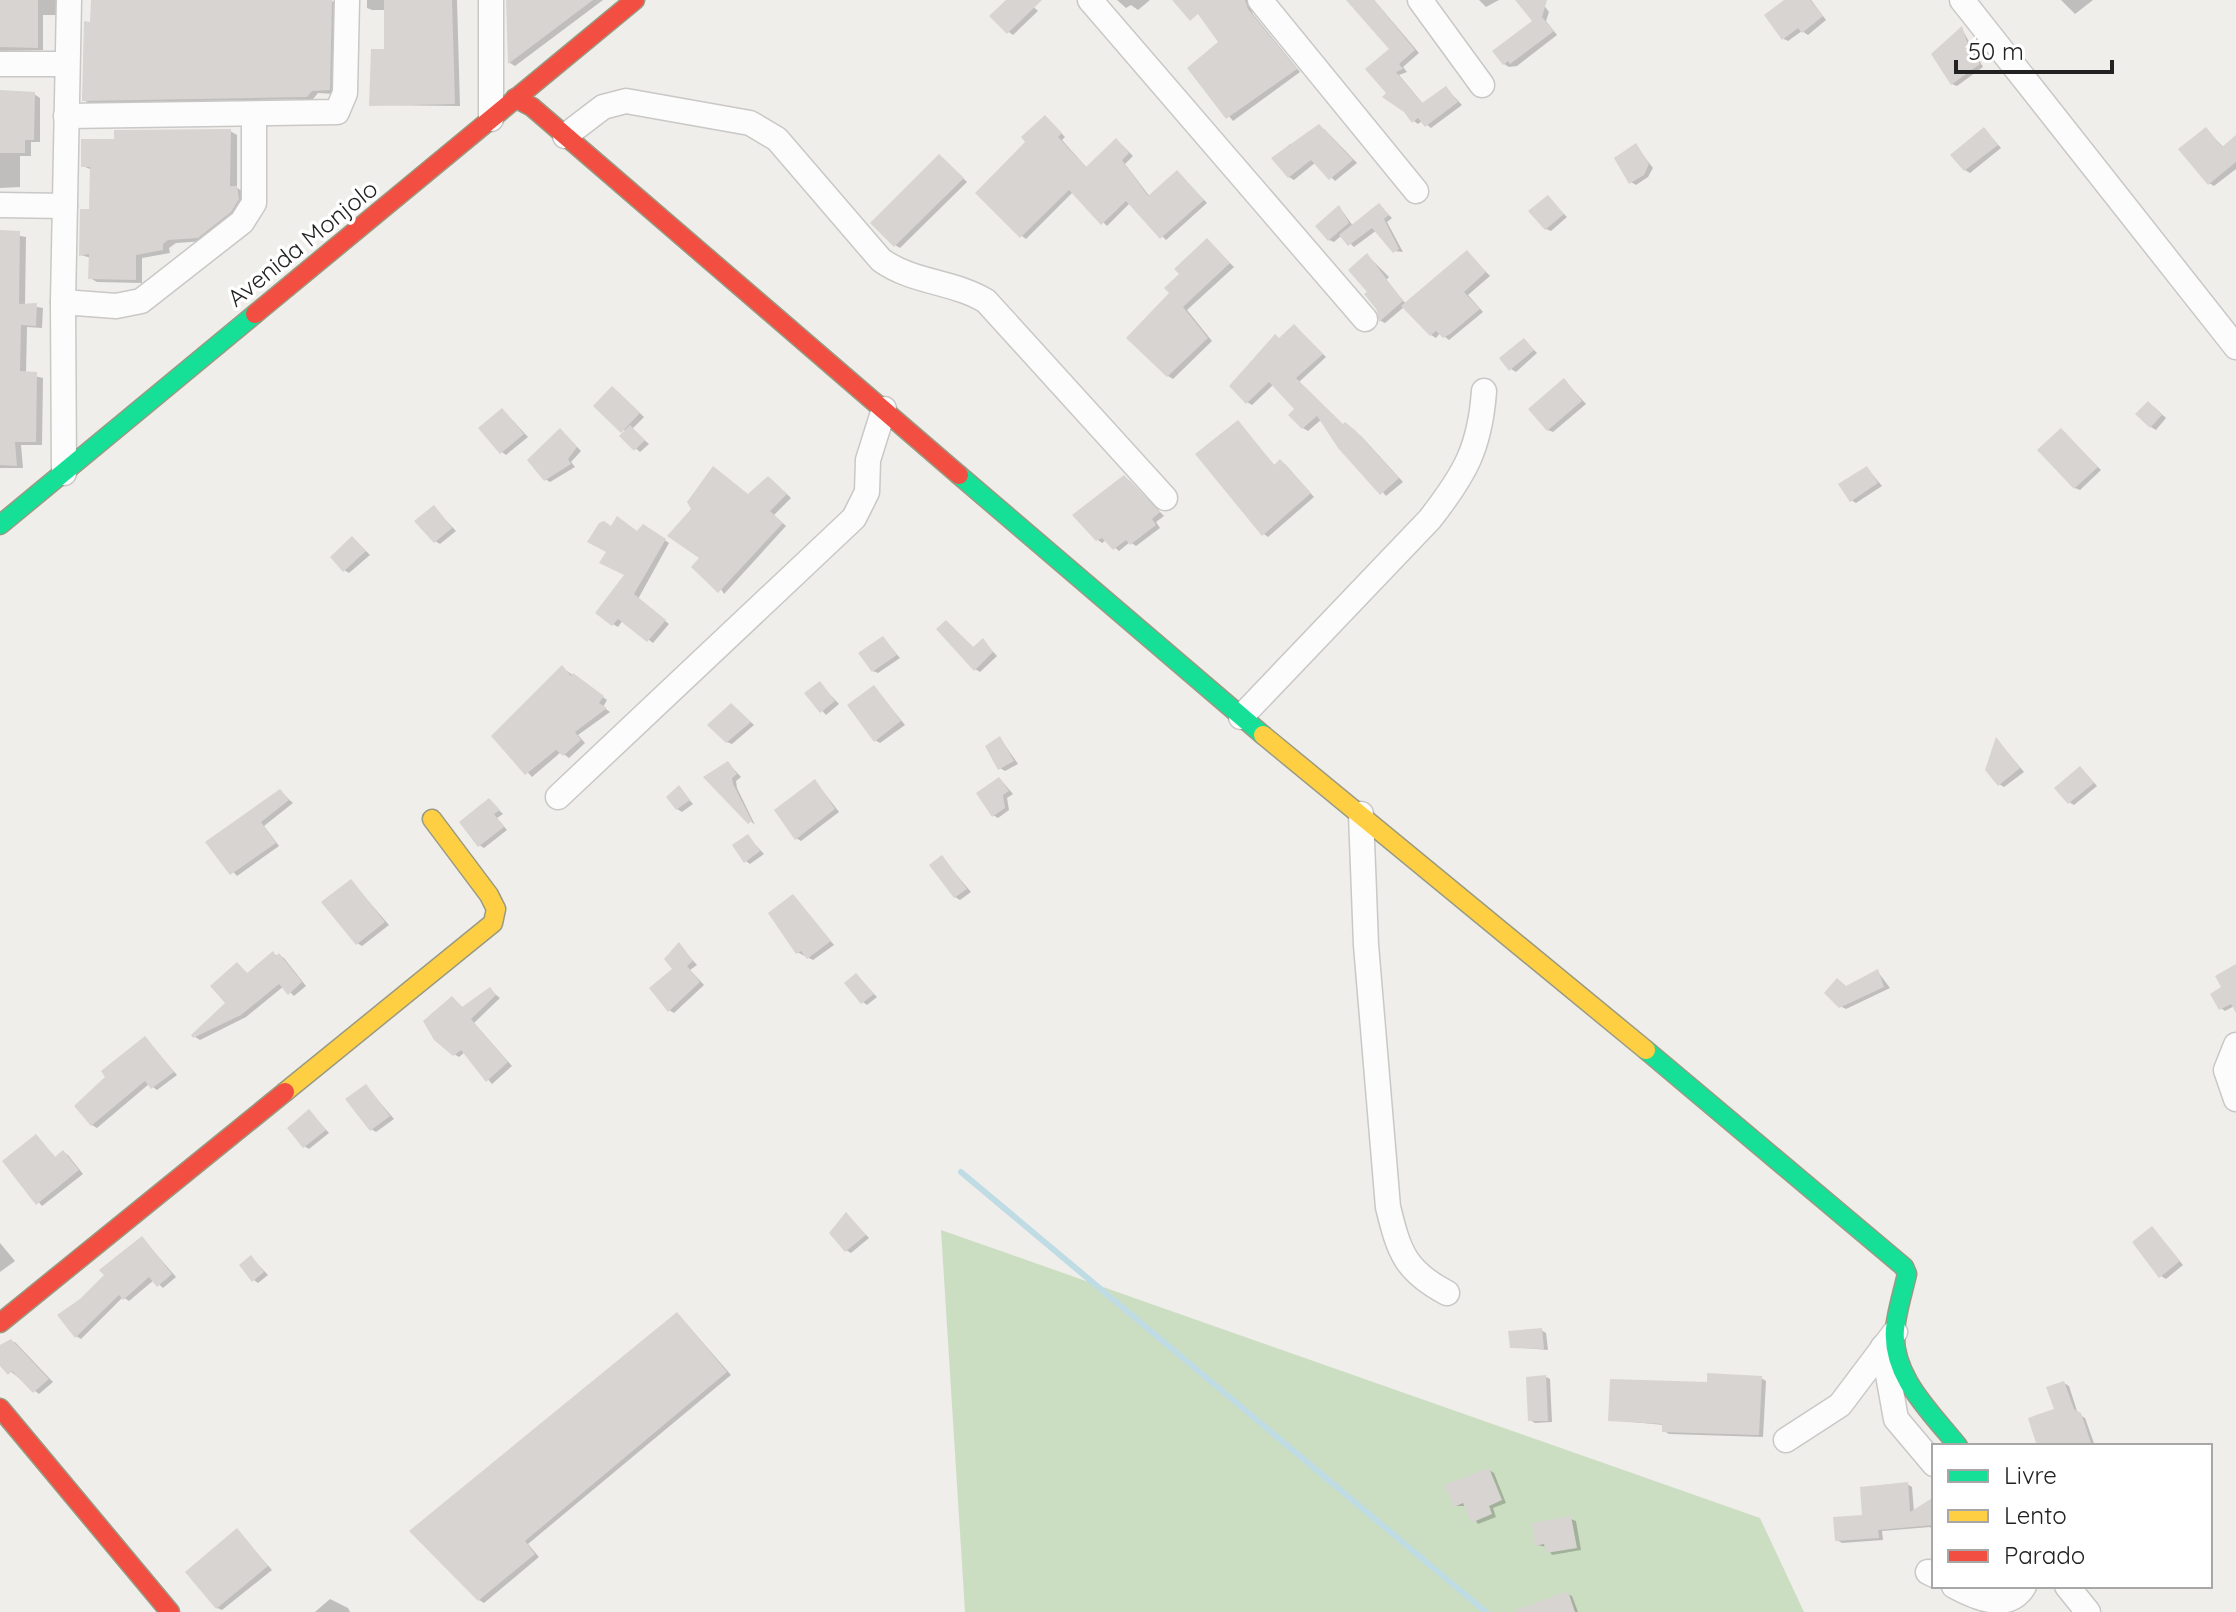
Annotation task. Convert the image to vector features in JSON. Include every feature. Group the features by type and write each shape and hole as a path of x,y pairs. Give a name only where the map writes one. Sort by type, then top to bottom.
{"street":[{"path":"64,473 63,302 69,0"},
{"path":"66,116 337,112 345,93 347,0"},
{"path":"491,0 491,119"},
{"name":"Avenida Monjolo","path":"0,525 635,0"},
{"path":"1090,0 1365,319"},
{"path":"1420,0 1482,85"},
{"path":"1962,0 2236,347"},
{"path":"1269,3 1416,191"},
{"path":"0,64 67,64"},
{"path":"515,98 532,107 1241,717 1904,1267 1907,1274 1889,1338 1856,1388 1840,1405 1786,1440"},
{"path":"565,136 603,107 626,101 750,123 777,139 881,260 902,274 974,293 986,301 1165,498"},
{"path":"63,302 116,306 141,301 242,222 254,203 254,114"},
{"path":"0,205 65,206"},
{"path":"1241,717 1430,519 1453,490 1472,458 1481,431 1484,391"},
{"path":"558,797 854,518 867,492 868,460 884,409"},
{"path":"1361,814 1366,945 1388,1207 1397,1242 1410,1267 1424,1281 1447,1293"},
{"path":"0,1323 493,923 496,909 489,895 432,819"},
{"path":"2236,1045 2226,1070 2236,1099"},
{"path":"1889,1338 1906,1381 1956,1444"},
{"path":"1889,1338 1896,1419 1932,1462"},
{"path":"0,1408 170,1612"},
{"path":"1960,1588 1999,1602 2018,1595 2023,1588"},
{"path":"2069,1588 2088,1612"}],"green space":[{"path":"941,1230 1760,1518 1804,1612 965,1612"}],"building":[{"path":"0,0 38,0 38,48 0,47"},
{"path":"91,0 332,0 330,90 312,91 307,97 82,101 84,21 90,22"},
{"path":"384,0 452,0 455,104 369,106 371,49 384,49"},
{"path":"506,0 593,0 508,64"},
{"path":"1006,0 1042,0 1007,34 989,16"},
{"path":"1172,0 1245,0 1248,9 1297,69 1226,119 1187,68 1218,42 1198,14 1190,21"},
{"path":"1346,0 1374,0 1415,50 1399,64 1403,69 1396,72 1422,103 1446,86 1458,102 1425,127 1418,118 1412,123 1404,112 1382,97 1386,93 1365,69 1389,49"},
{"path":"1515,0 1547,0 1542,17 1554,31 1510,64 1508,61 1503,65 1492,51 1532,21"},
{"path":"1784,0 1810,0 1823,16 1802,33 1798,28 1782,40 1764,15"},
{"path":"1962,26 1969,48 1980,64 1951,85 1931,54"},
{"path":"0,90 35,92 34,140 25,140 25,153 0,153"},
{"path":"1045,115 1062,133 1058,137 1086,167 1116,138 1129,153 1122,160 1148,196 1177,170 1204,200 1160,239 1126,201 1101,225 1069,190 1020,238 975,193 1025,142 1021,137"},
{"path":"1319,124 1353,160 1329,180 1311,160 1288,178 1271,158"},
{"path":"1984,127 1998,145 1964,171 1950,155"},
{"path":"2206,127 2222,147 2236,135 2236,162 2208,185 2178,149"},
{"path":"231,129 230,186 237,186 239,199 231,212 198,238 168,240 163,244 163,250 136,255 136,280 88,279 89,254 79,256 80,209 89,209 90,167 81,167 81,139 114,139 114,130"},
{"path":"1636,143 1649,164 1644,175 1629,184 1614,158"},
{"path":"939,154 964,178 894,247 870,223"},
{"path":"1548,195 1564,214 1545,230 1528,211"},
{"path":"1379,203 1389,215 1384,219 1399,249 1393,253 1372,228 1348,246 1339,235"},
{"path":"1339,205 1349,223 1328,241 1315,226"},
{"path":"0,230 20,231 19,304 37,303 36,326 21,325 20,371 37,372 36,442 15,442 17,466 0,465"},
{"path":"1207,238 1230,263 1183,307 1208,338 1167,377 1126,338 1169,293 1164,288 1179,274 1174,269"},
{"path":"1467,250 1486,272 1464,292 1480,309 1443,338 1436,331 1430,336 1401,306"},
{"path":"1367,253 1403,301 1379,322 1377,310 1364,294 1367,292 1348,270"},
{"path":"1294,324 1323,354 1296,378 1343,424 1345,422 1356,431 1399,478 1380,495 1338,448 1317,416 1302,429 1288,415 1294,409 1269,382 1246,404 1229,386 1275,334 1279,338"},
{"path":"1524,338 1534,350 1509,371 1499,358"},
{"path":"1564,378 1582,401 1547,431 1528,409"},
{"path":"612,386 640,413 621,433 593,406"},
{"path":"2148,401 2162,415 2150,428 2135,414"},
{"path":"502,408 524,434 500,454 478,428"},
{"path":"1238,420 1274,465 1280,459 1311,493 1262,536 1195,454"},
{"path":"630,425 645,440 634,451 619,436"},
{"path":"560,428 577,447 568,459 571,464 544,481 527,460"},
{"path":"2061,428 2098,467 2074,489 2037,450"},
{"path":"713,466 748,494 768,476 787,494 770,511 783,523 718,593 691,567 699,558 667,536 691,509 687,502"},
{"path":"1867,466 1878,483 1850,502 1838,484"},
{"path":"1124,475 1160,512 1152,519 1156,525 1130,545 1126,540 1113,550 1102,538 1096,541 1072,515"},
{"path":"434,505 452,528 434,543 414,521"},
{"path":"617,516 637,531 643,524 666,539 634,594 666,620 647,642 618,619 612,626 595,613 624,575 599,563 606,552 587,542 599,523 604,521 611,526"},
{"path":"352,536 366,551 343,572 330,557"},
{"path":"946,620 973,647 983,638 993,652 974,671 936,629"},
{"path":"883,636 897,655 872,672 858,653"},
{"path":"562,665 571,676 573,673 604,696 599,703 607,708 575,732 581,740 563,756 556,750 525,775 491,736"},
{"path":"820,681 835,701 820,713 804,693"},
{"path":"874,685 901,721 874,742 847,705"},
{"path":"731,703 751,722 726,743 707,725"},
{"path":"1000,736 1014,761 998,770 985,746"},
{"path":"1996,737 2020,768 1998,786 1985,770"},
{"path":"728,761 737,774 732,778 733,784 752,821 748,824 703,777"},
{"path":"2080,766 2094,783 2068,804 2054,788"},
{"path":"999,777 1009,791 1003,795 1005,808 992,817 976,793"},
{"path":"815,779 835,809 795,840 774,810"},
{"path":"679,785 690,800 676,810 666,797"},
{"path":"280,789 289,800 261,822 276,843 230,875 205,842"},
{"path":"489,798 500,810 494,814 504,827 478,847 459,822"},
{"path":"748,834 760,851 744,863 732,845"},
{"path":"942,855 967,889 954,898 929,865"},
{"path":"351,879 385,922 356,945 321,902"},
{"path":"793,894 831,941 807,959 801,951 796,954 768,913"},
{"path":"679,942 693,961 687,966 700,982 668,1012 649,988 672,969 664,959"},
{"path":"273,951 276,956 279,953 302,982 288,995 279,984 241,1015 193,1038 191,1035 225,1003 210,986 237,962 247,973"},
{"path":"2236,964 2236,1013 2231,1004 2219,1010 2210,994 2221,987 2215,976"},
{"path":"1878,969 1884,987 1839,1008 1824,993 1837,978 1846,986"},
{"path":"856,973 874,994 861,1004 844,983"},
{"path":"490,987 496,995 471,1019 508,1062 486,1082 461,1050 453,1056 434,1040 423,1021 452,996 462,1007"},
{"path":"145,1036 174,1072 151,1089 145,1081 91,1126 74,1106 105,1077 101,1071"},
{"path":"366,1084 390,1116 370,1131 345,1099"},
{"path":"309,1109 326,1130 303,1148 287,1128"},
{"path":"36,1134 55,1157 63,1150 79,1170 36,1205 2,1161"},
{"path":"846,1212 866,1235 845,1252 829,1233"},
{"path":"2152,1226 2180,1261 2159,1278 2132,1242"},
{"path":"142,1236 172,1274 157,1287 149,1277 123,1300 119,1295 75,1338 57,1315 80,1299 104,1275 99,1270"},
{"path":"251,1255 264,1272 252,1282 239,1265"},
{"path":"677,1312 727,1372 525,1541 535,1554 478,1601 409,1531"},
{"path":"1542,1328 1544,1349 1510,1348 1508,1331"},
{"path":"11,1339 49,1379 33,1393 12,1371 8,1375 0,1366 0,1345"},
{"path":"1707,1373 1762,1376 1759,1435 1662,1432 1662,1424 1608,1421 1610,1379 1707,1382"},
{"path":"1546,1375 1548,1421 1528,1421 1526,1377"},
{"path":"2064,1381 2074,1409 2081,1413 2091,1444 2036,1444 2028,1418 2054,1409 2046,1387"},
{"path":"1489,1468 1502,1500 1489,1506 1492,1514 1471,1523 1463,1503 1454,1507 1444,1485"},
{"path":"1908,1482 1910,1512 1932,1498 1932,1525 1878,1530 1879,1538 1835,1541 1833,1517 1862,1515 1860,1487"},
{"path":"1571,1516 1577,1548 1546,1553 1544,1544 1535,1546 1532,1523"},
{"path":"237,1528 268,1566 216,1609 185,1572"},
{"path":"1568,1591 1575,1612 1516,1610"}],"waterway":[{"path":"961,1172 1486,1612"}],"traffic: fast":[{"path":"0,525 255,314"},
{"path":"959,475 1263,735"},
{"path":"1646,1050 1904,1267 1907,1274 1895,1329 1899,1362 1915,1392 1956,1444"}],"traffic: slow":[{"path":"1263,735 1646,1050"},
{"path":"285,1092 493,923 496,909 489,895 432,819"}],"traffic: jam":[{"path":"255,314 635,0"},
{"path":"515,98 532,107 959,475"},
{"path":"0,1323 285,1092"},
{"path":"0,1408 170,1612"}]}
